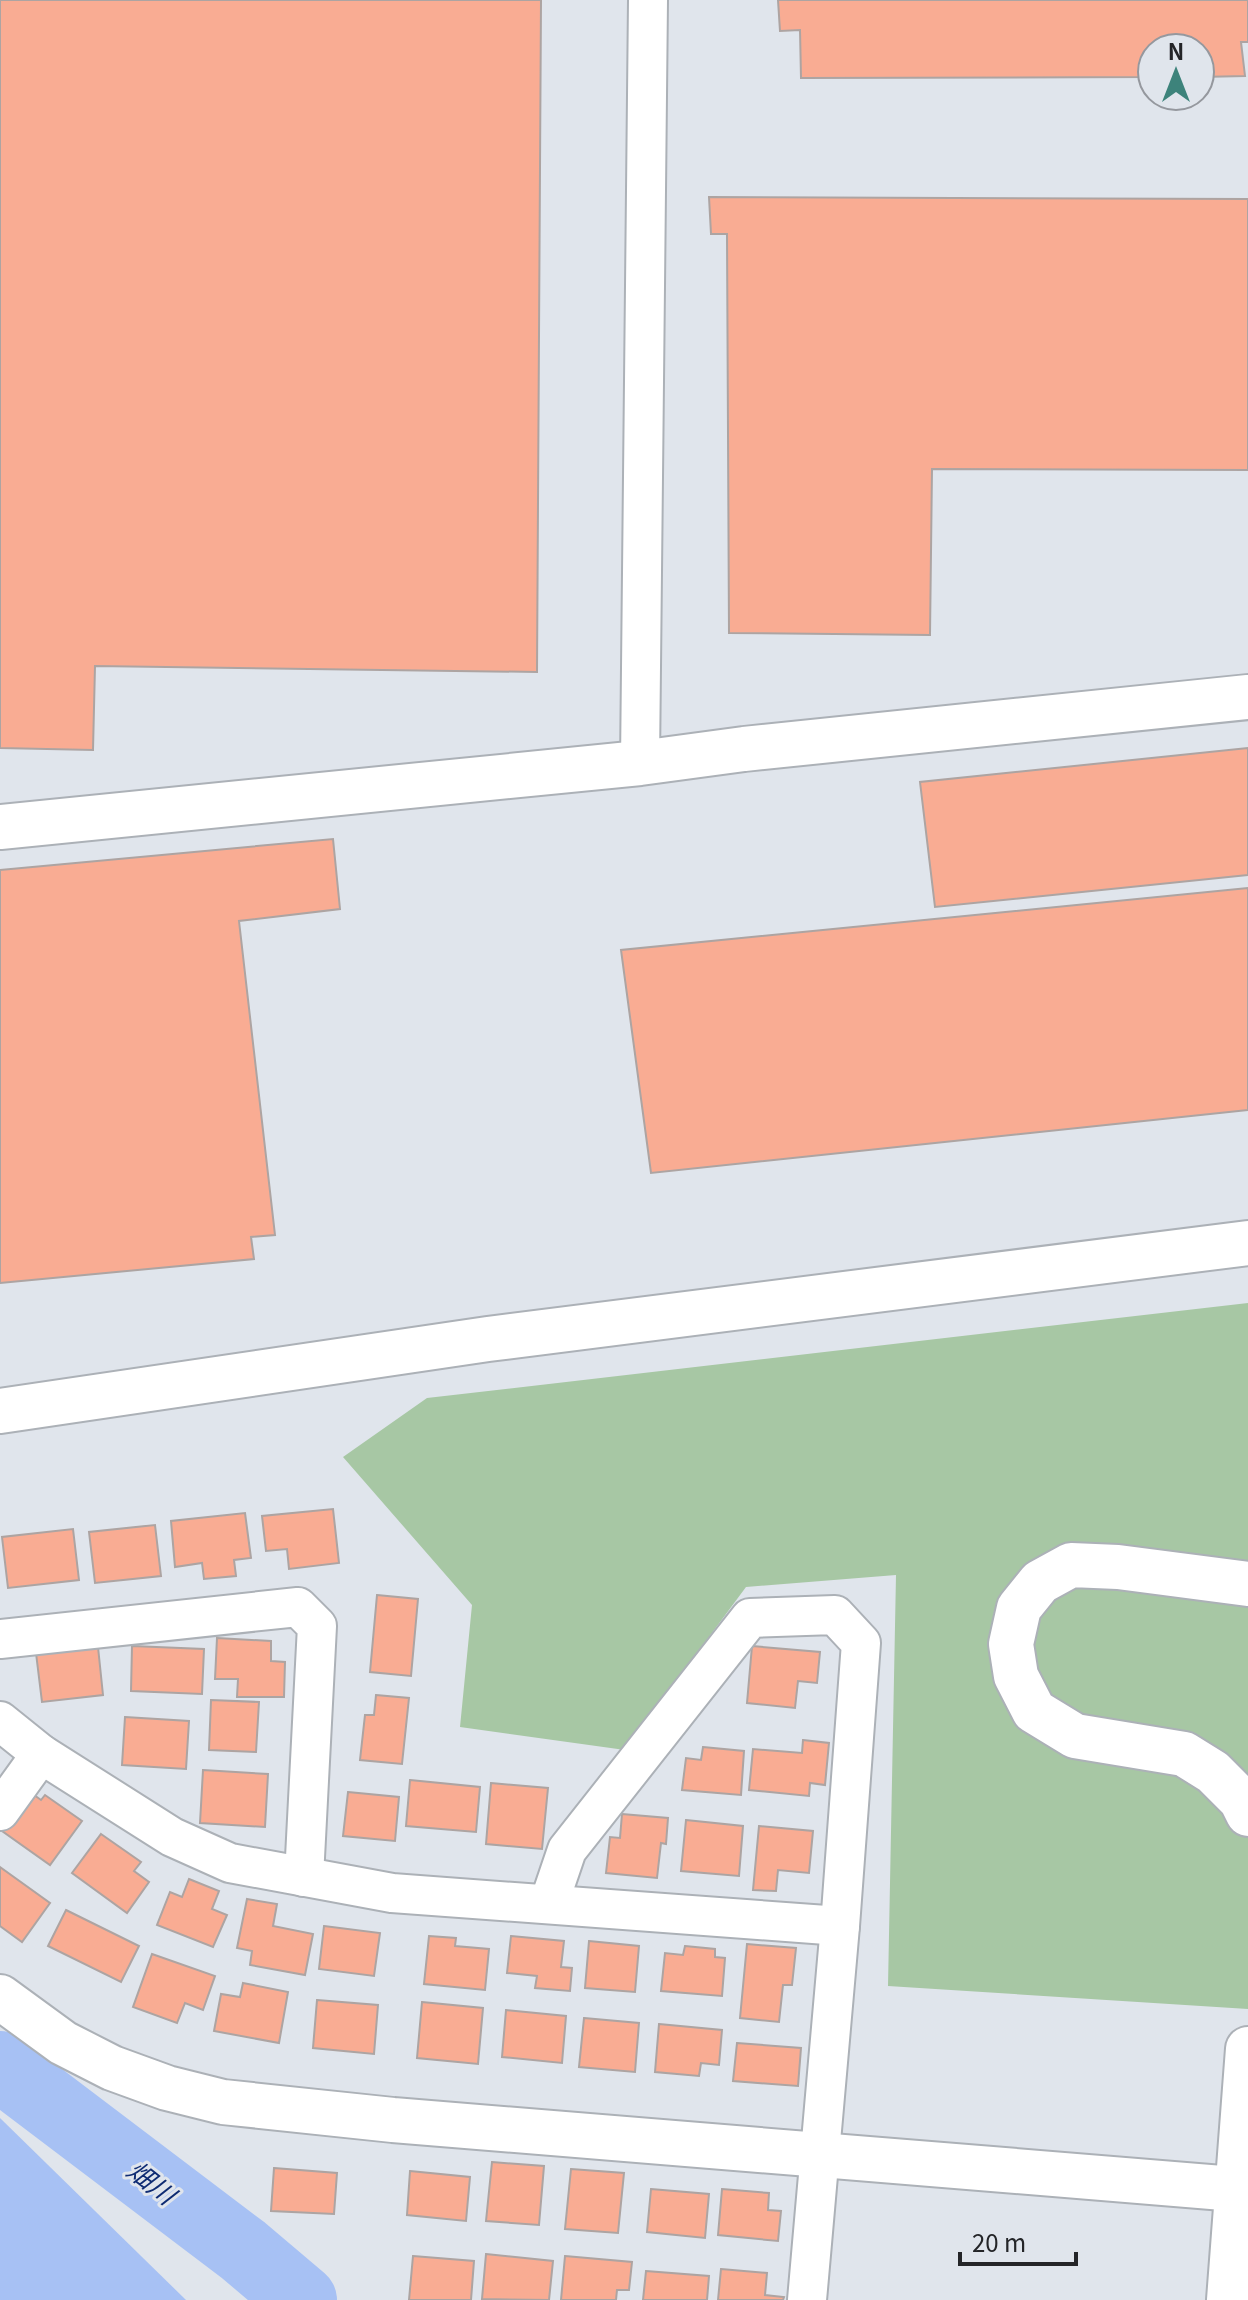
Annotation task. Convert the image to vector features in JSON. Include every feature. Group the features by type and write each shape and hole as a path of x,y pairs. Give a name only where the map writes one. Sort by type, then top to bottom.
{"street":[{"path":"640,763 648,0"},
{"path":"0,827 640,763 760,747 1248,697"},
{"path":"0,1411 488,1339 1248,1243"},
{"path":"1248,1584 1118,1567 1071,1565 1040,1582 1019,1608 1011,1644 1016,1676 1034,1711 1075,1736 1184,1754 1213,1772 1241,1800 1248,1814"},
{"path":"0,1639 298,1607 317,1626 304,1877"},
{"path":"549,1903 567,1850 750,1618 835,1615 861,1643 807,2300"},
{"path":"0,1721 41,1754 172,1837 230,1863 392,1893 840,1926"},
{"path":"0,1811 41,1754"},
{"path":"0,1997 63,2043 112,2068 167,2088 223,2102 379,2119 1242,2189"},
{"path":"1229,2300 1242,2189 1248,2049"}],"green space":[{"path":"1248,1303 1248,2009 888,1986 896,1575 746,1587 625,1750 460,1727 472,1605 343,1457 427,1398"}],"water":[{"path":"0,2118 186,2300 0,2300"}],"building":[{"path":"0,0 541,0 537,672 95,666 93,750 0,748"},
{"path":"778,0 1248,0 1248,42 1241,42 1245,76 1216,77 1216,32 1136,32 1136,77 801,78 800,30 780,31"},
{"path":"709,197 1248,199 1248,470 932,469 930,635 729,633 727,234 711,234"},
{"path":"1248,748 1248,875 935,907 920,782"},
{"path":"333,839 340,909 239,921 275,1235 251,1237 254,1259 0,1283 0,870"},
{"path":"1248,888 1248,1110 651,1173 621,950"},
{"path":"333,1509 339,1563 289,1569 287,1549 266,1551 262,1516"},
{"path":"245,1513 251,1558 234,1560 236,1576 204,1579 202,1563 175,1567 171,1521"},
{"path":"155,1525 161,1576 95,1583 89,1532"},
{"path":"73,1529 79,1580 8,1588 2,1537"},
{"path":"377,1595 418,1599 411,1676 370,1672"},
{"path":"217,1638 271,1641 271,1661 285,1662 284,1697 237,1697 238,1679 215,1679"},
{"path":"132,1646 204,1649 202,1694 131,1691"},
{"path":"752,1646 820,1652 817,1683 798,1681 795,1708 747,1703"},
{"path":"98,1647 103,1695 42,1702 36,1653"},
{"path":"376,1695 409,1698 402,1764 360,1760 365,1715 374,1715"},
{"path":"211,1700 259,1702 256,1752 209,1750"},
{"path":"125,1717 189,1721 186,1769 122,1765"},
{"path":"803,1740 829,1743 825,1785 810,1783 809,1796 749,1790 753,1749 802,1753"},
{"path":"703,1747 744,1751 741,1795 682,1790 686,1758 701,1760"},
{"path":"203,1770 268,1774 265,1827 200,1823"},
{"path":"410,1780 480,1787 476,1832 406,1826"},
{"path":"491,1783 548,1788 542,1849 486,1844"},
{"path":"30,1792 41,1800 45,1795 82,1821 50,1865 2,1831"},
{"path":"348,1792 399,1797 395,1841 343,1836"},
{"path":"622,1814 668,1818 666,1844 661,1843 657,1878 606,1873 610,1837 620,1838"},
{"path":"686,1820 743,1826 739,1876 681,1871"},
{"path":"759,1826 813,1831 809,1873 778,1870 776,1891 753,1890"},
{"path":"101,1834 141,1862 134,1871 149,1882 127,1913 72,1873"},
{"path":"0,1867 50,1903 22,1942 0,1926"},
{"path":"189,1879 219,1891 212,1909 227,1915 213,1947 157,1925 170,1892 182,1897"},
{"path":"247,1899 277,1904 273,1926 313,1934 305,1975 250,1965 252,1951 237,1948"},
{"path":"66,1910 139,1946 121,1982 48,1946"},
{"path":"324,1926 380,1933 374,1976 319,1969"},
{"path":"429,1936 456,1938 455,1946 489,1949 485,1990 424,1984"},
{"path":"511,1936 564,1941 561,1967 572,1968 570,1991 535,1988 537,1976 507,1973"},
{"path":"589,1941 639,1946 635,1992 585,1988"},
{"path":"747,1944 796,1948 792,1985 783,1985 779,2022 740,2018"},
{"path":"685,1946 715,1949 715,1957 725,1958 722,1996 661,1991 665,1953 683,1955"},
{"path":"152,1954 215,1976 203,2010 185,2003 177,2023 133,2007"},
{"path":"243,1983 288,1992 279,2043 214,2031 221,1994 240,1997"},
{"path":"317,2000 378,2005 374,2054 313,2048"},
{"path":"422,2002 483,2008 478,2064 417,2058"},
{"path":"506,2010 566,2016 562,2063 502,2057"},
{"path":"584,2018 639,2023 635,2072 579,2067"},
{"path":"659,2024 722,2030 719,2065 701,2063 699,2076 655,2072"},
{"path":"737,2043 801,2048 798,2086 733,2081"},
{"path":"492,2162 544,2166 539,2225 486,2221"},
{"path":"274,2168 337,2173 334,2214 271,2211"},
{"path":"571,2169 624,2173 618,2233 565,2229"},
{"path":"410,2171 470,2177 466,2221 407,2215"},
{"path":"651,2189 709,2194 705,2238 647,2232"},
{"path":"722,2189 769,2193 768,2210 781,2211 778,2241 718,2235"},
{"path":"486,2254 553,2261 549,2300 482,2299"},
{"path":"413,2256 474,2261 471,2300 409,2300"},
{"path":"565,2256 632,2262 629,2290 617,2290 616,2300 561,2300"},
{"path":"721,2269 767,2273 765,2295 784,2297 783,2300 718,2300"},
{"path":"646,2271 709,2276 707,2300 643,2300"}],"waterway":[{"name":"畑川","path":"0,2066 243,2250 302,2300"}]}
